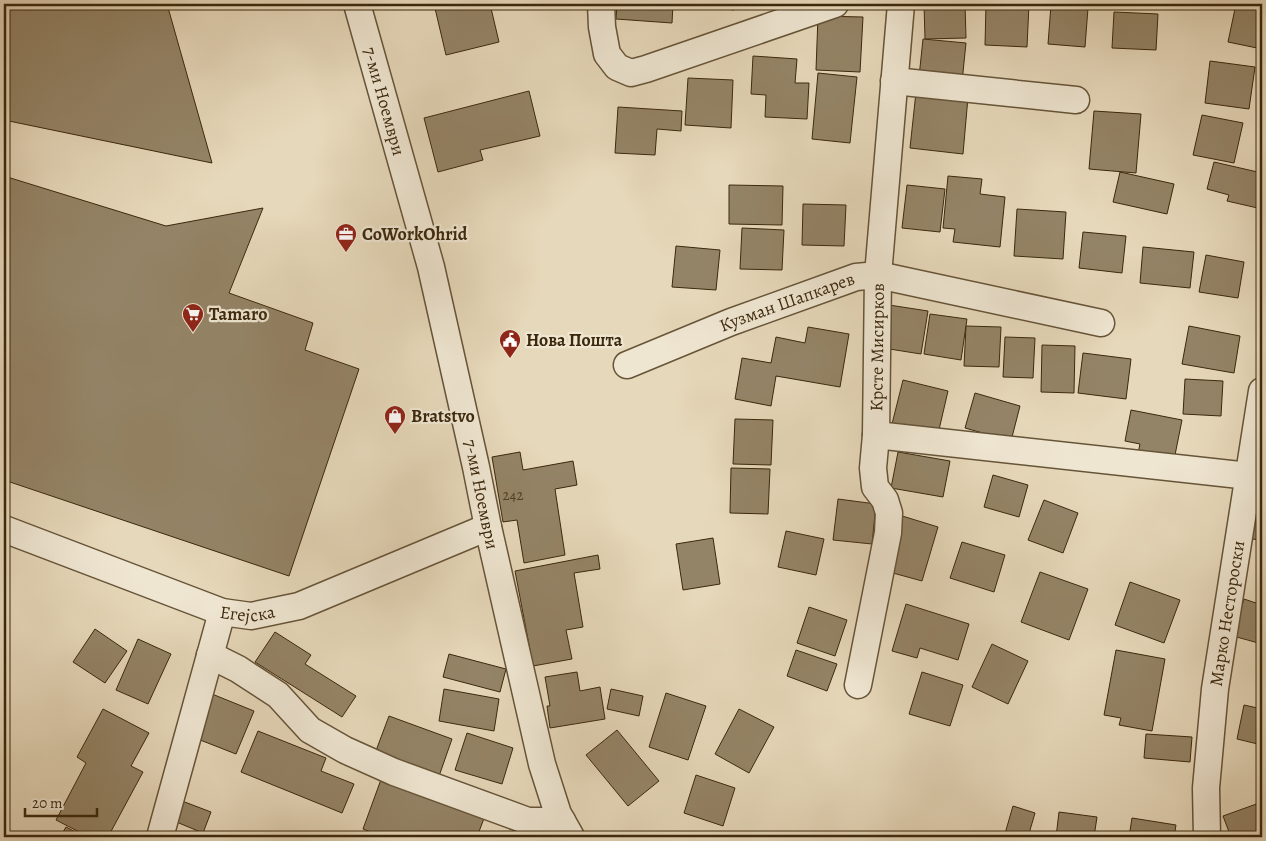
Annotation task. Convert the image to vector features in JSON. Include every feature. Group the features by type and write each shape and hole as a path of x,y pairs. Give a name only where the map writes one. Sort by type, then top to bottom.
{"street":[{"name":"7-ми Ноември","path":"357,4 431,267 542,764 558,814 566,829"},
{"path":"601,4 602,27 607,54 617,67 631,73 836,4"},
{"name":"Крсте Мисирков","path":"858,685 888,534 889,513 885,500 875,486 873,468 876,435 878,274 901,4"},
{"path":"894,81 1076,100"},
{"name":"Кузман Шапкарев","path":"627,365 731,322 856,277 878,274 1101,323"},
{"name":"Марко Нестороски","path":"1207,837 1206,788 1215,689 1261,402"},
{"path":"876,435 1249,476"},
{"name":"Егејска","path":"4,529 222,612 251,616 299,606 488,527"},
{"path":"160,837 222,612"},
{"path":"210,655 238,669 278,695 310,730 345,750 394,772 528,820 566,829"}],"building":[{"path":"4,4 167,4 212,163 4,120"},
{"path":"434,4 490,4 499,42 446,55"},
{"path":"617,4 673,4 672,23 616,19"},
{"path":"692,4 735,4 734,10"},
{"path":"924,4 965,4 966,38 925,39"},
{"path":"986,4 1029,4 1027,47 985,45"},
{"path":"1236,4 1262,5 1262,49 1228,42"},
{"path":"1051,5 1088,8 1085,47 1048,44"},
{"path":"1114,12 1158,14 1156,50 1112,48"},
{"path":"818,16 863,17 860,72 816,70"},
{"path":"923,39 966,43 962,82 919,77"},
{"path":"753,56 797,59 795,83 809,83 807,119 765,117 766,95 751,94"},
{"path":"1210,61 1255,67 1249,109 1205,103"},
{"path":"818,73 857,77 850,143 812,139"},
{"path":"688,78 733,80 731,128 685,125"},
{"path":"529,91 540,136 480,150 483,160 438,172 424,118"},
{"path":"916,92 968,97 963,154 910,148"},
{"path":"618,107 682,111 681,131 657,129 655,155 615,153"},
{"path":"1094,111 1141,114 1136,173 1089,169"},
{"path":"1202,115 1243,123 1234,163 1193,155"},
{"path":"1214,162 1262,173 1262,209 1227,201 1229,195 1207,189"},
{"path":"1120,172 1174,184 1167,214 1113,202"},
{"path":"4,176 166,226 263,208 229,293 313,323 305,350 359,369 289,576 4,480"},
{"path":"948,176 982,179 980,194 1005,197 1000,247 953,242 955,229 943,228"},
{"path":"729,185 783,186 782,225 729,224"},
{"path":"907,185 945,189 940,232 902,228"},
{"path":"803,204 846,205 844,246 802,245"},
{"path":"1017,209 1066,212 1063,259 1014,256"},
{"path":"742,228 784,230 782,270 740,269"},
{"path":"1083,232 1126,236 1122,273 1079,268"},
{"path":"676,246 720,250 716,290 672,287"},
{"path":"1143,247 1194,252 1190,288 1140,283"},
{"path":"1206,255 1244,262 1238,298 1199,292"},
{"path":"889,305 928,311 921,354 883,348"},
{"path":"930,314 967,319 961,360 924,354"},
{"path":"966,326 1001,327 999,367 964,366"},
{"path":"1189,326 1240,336 1234,373 1182,364"},
{"path":"808,327 849,334 840,387 776,376 771,406 735,399 742,358 771,363 776,337 805,343"},
{"path":"1005,337 1035,338 1033,378 1003,377"},
{"path":"1042,345 1075,346 1074,393 1041,392"},
{"path":"1083,353 1131,359 1126,399 1078,393"},
{"path":"1185,379 1223,381 1221,416 1183,414"},
{"path":"903,380 948,391 938,434 892,424"},
{"path":"975,393 1020,406 1011,441 965,428"},
{"path":"1131,410 1182,420 1174,460 1138,453 1140,444 1125,441"},
{"path":"735,419 773,420 771,465 733,464"},
{"path":"520,452 523,470 573,461 577,485 555,489 565,555 524,563 517,520 503,522 492,457"},
{"path":"898,452 950,461 943,497 891,488"},
{"path":"731,468 770,469 768,514 730,513"},
{"path":"993,475 1028,485 1019,517 984,507"},
{"path":"1258,497 1262,498 1262,540 1252,539"},
{"path":"838,499 876,504 872,544 833,540"},
{"path":"1044,500 1078,513 1063,553 1028,540"},
{"path":"899,515 938,527 922,581 882,570"},
{"path":"786,531 824,539 816,575 778,567"},
{"path":"713,538 720,584 683,590 676,544"},
{"path":"962,542 1005,555 994,592 950,578"},
{"path":"598,555 600,569 574,573 583,627 566,630 572,659 533,666 515,571"},
{"path":"1040,572 1088,589 1069,640 1021,622"},
{"path":"1130,582 1180,600 1164,643 1115,625"},
{"path":"1244,599 1262,605 1262,644 1233,636"},
{"path":"906,604 969,624 958,660 920,648 917,658 892,651"},
{"path":"809,607 847,620 835,656 797,643"},
{"path":"95,629 127,651 105,683 73,662"},
{"path":"275,632 311,655 305,664 356,696 342,717 255,662"},
{"path":"138,639 171,654 148,704 116,690"},
{"path":"992,644 1028,661 1008,704 972,687"},
{"path":"796,650 837,664 827,691 787,676"},
{"path":"1116,650 1165,659 1152,731 1119,725 1121,718 1104,715"},
{"path":"449,654 506,669 500,692 443,677"},
{"path":"577,672 580,691 600,687 605,719 550,728 547,706 550,706 545,677"},
{"path":"922,672 963,685 950,726 909,714"},
{"path":"444,689 499,699 494,731 439,721"},
{"path":"611,689 643,696 639,716 607,709"},
{"path":"666,693 706,706 688,760 649,747"},
{"path":"212,694 254,711 236,754 195,738"},
{"path":"1244,705 1262,709 1262,745 1237,739"},
{"path":"103,709 149,733 131,766 143,772 108,837 89,837 56,820 86,763 77,757"},
{"path":"739,709 774,727 749,773 715,754"},
{"path":"389,716 452,739 438,779 374,756"},
{"path":"617,730 659,781 628,806 586,755"},
{"path":"258,731 326,758 321,771 354,784 342,813 241,772"},
{"path":"467,733 513,748 502,784 455,770"},
{"path":"1146,734 1192,737 1190,762 1144,758"},
{"path":"383,774 486,813 477,837 384,837 363,829"},
{"path":"696,775 735,788 723,826 684,813"},
{"path":"182,801 211,812 203,833 174,821"},
{"path":"1262,802 1262,837 1231,837 1223,816"},
{"path":"1013,806 1035,813 1028,837 1004,837"},
{"path":"1059,812 1097,817 1094,837 1056,837"},
{"path":"1132,818 1176,825 1174,837 1129,837"},
{"path":"66,827 85,837 60,837"}],"place":[{"name":"CoWorkOhrid","path":"346,253"},
{"name":"Tamaro","path":"193,333"},
{"name":"Нова Пошта","path":"510,359"},
{"name":"Bratstvo","path":"395,435"}]}
